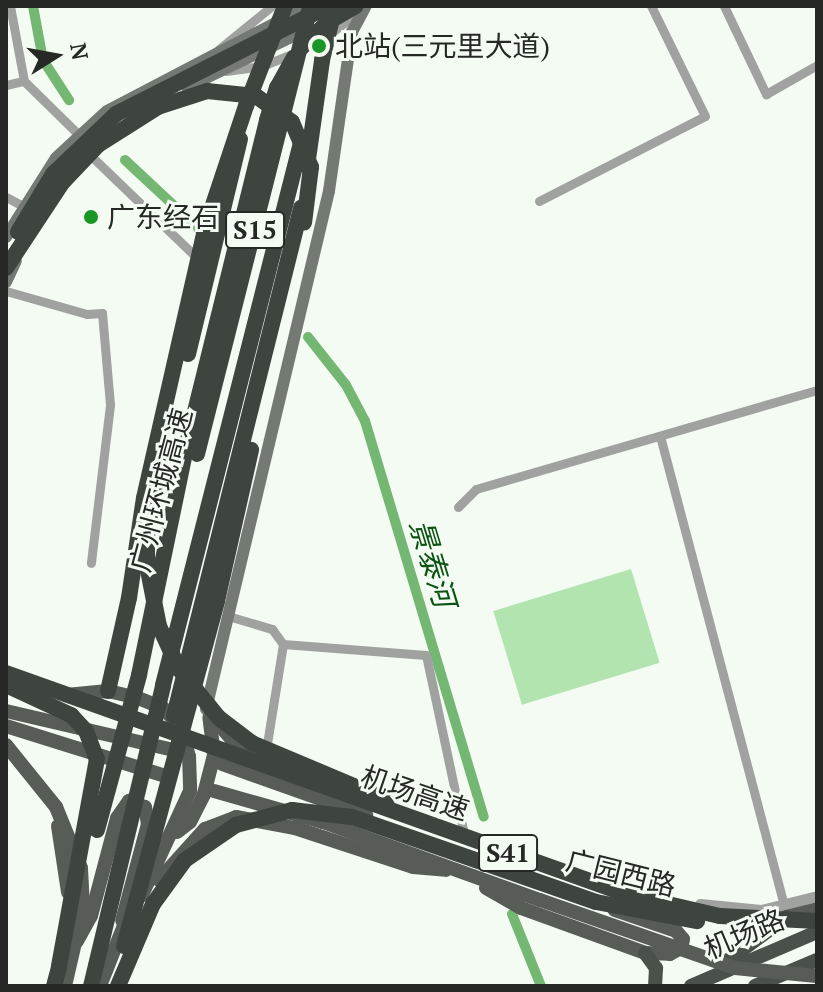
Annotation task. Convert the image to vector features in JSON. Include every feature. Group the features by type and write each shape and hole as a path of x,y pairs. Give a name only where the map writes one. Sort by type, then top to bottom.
{"highway":[{"path":"108,691 151,464 206,226 246,106 285,6"},
{"name":"广州环城高速","path":"52,986 139,675 309,6"},
{"path":"6,255 53,174 106,123 158,89 332,6"},
{"name":"广州环城高速","path":"91,986 136,788 322,60 332,6"},
{"path":"139,675 185,452 277,88 313,35 357,6"},
{"path":"174,716 188,676 239,455 297,226 322,60"},
{"path":"6,268 83,159 124,125 168,102 207,91 241,91 270,102 301,135 311,167 308,207 199,674 116,986"},
{"path":"246,106 236,162 151,503 147,565 159,626 194,691 252,743 465,840"},
{"name":"机场高速","path":"6,675 465,840 667,906 782,914 817,921"},
{"path":"6,685 71,715 86,731 97,759 97,781 59,967"},
{"path":"116,986 153,904 185,860 236,825 292,810 336,813 370,822 632,912 698,921 782,914"},
{"path":"713,974 782,914"},
{"name":"机场路","path":"691,986 817,932"},
{"path":"645,953 656,968 655,986"},
{"name":"机场路","path":"755,986 817,960"}],"main road":[{"path":"6,237 23,205 78,134 127,98 309,6"},
{"path":"6,282 38,222 88,153 141,112 357,6"},
{"path":"206,709 329,191 352,32 365,6"},
{"path":"6,675 40,697"},
{"path":"85,986 173,836 190,822 207,783 214,731 188,676"},
{"path":"6,694 40,697 108,691 152,703 174,716 189,756 191,780 173,836 108,960 100,986"},
{"path":"206,709 232,740 265,756 441,821 465,840 569,867"},
{"path":"6,711 174,750"},
{"path":"6,726 166,776"},
{"path":"6,745 48,796 70,835 83,875 77,941 65,986"},
{"name":"广园西路","path":"222,764 465,840 519,872 599,898 691,916 751,920 817,909"},
{"name":"广园西路","path":"214,791 323,822 446,870 735,968 817,976"},
{"path":"48,796 68,877 52,986"},
{"path":"77,941 94,907 117,818 129,801 145,807 148,824 122,921"},
{"path":"108,960 165,871 205,829 223,820 243,817 295,828 413,867 446,870"},
{"path":"441,821 465,840"},
{"path":"519,872 569,867"},
{"path":"473,878 521,908 645,953 676,952 682,945 681,934 625,915 599,898"},
{"path":"122,921 141,897"}],"street":[{"path":"10,6 24,81 78,134"},
{"path":"217,50 272,6"},
{"path":"218,72 283,59 338,30 365,6"},
{"path":"539,201 705,116 651,6"},
{"path":"724,6 766,94 817,65"},
{"path":"6,85 24,81"},
{"path":"88,153 193,254"},
{"path":"6,197 23,205 38,222"},
{"path":"6,291 87,314 102,313 110,405 91,563"},
{"path":"458,507 476,489 817,390"},
{"path":"660,436 782,914"},
{"path":"228,616 272,629 283,644 265,756"},
{"path":"283,644 426,655 465,840"},
{"path":"569,867 693,903 782,914 817,896"}],"green space":[{"path":"631,569 660,663 522,705 493,611"}],"waterway":[{"name":"景泰河","path":"33,6 43,60 69,100"},
{"name":"景泰河","path":"125,160 199,229"},
{"name":"景泰河","path":"308,337 346,385 365,421 484,817"},
{"name":"景泰河","path":"512,914 541,986"}],"place":[{"name":"北站(三元里大道)","path":"319,46"},
{"name":"广东经石","path":"91,217"}]}
